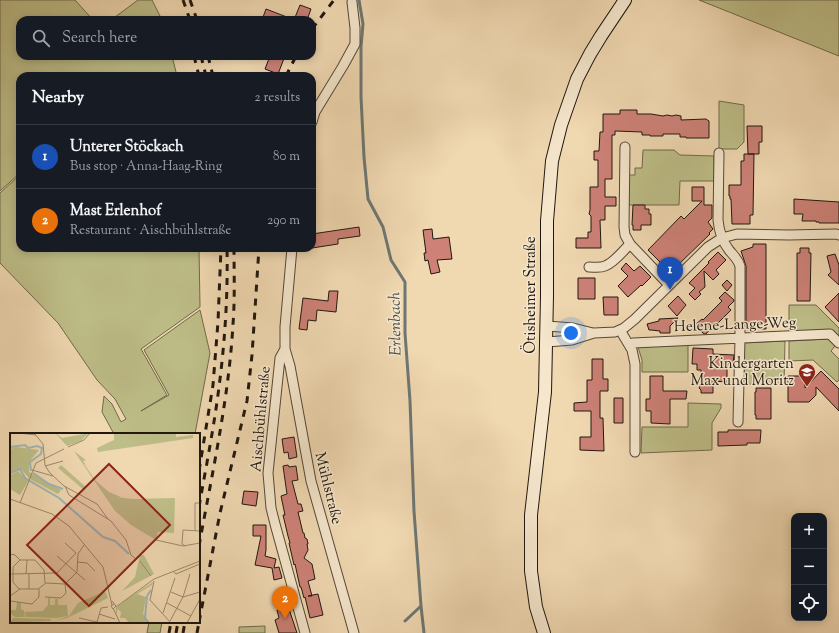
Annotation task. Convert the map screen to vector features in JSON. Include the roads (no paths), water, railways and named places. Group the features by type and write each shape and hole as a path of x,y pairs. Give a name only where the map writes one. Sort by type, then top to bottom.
{"main road":[{"name":"Ötisheimer Straße","path":"544,633 536,607 531,571 531,515 545,392 547,342 547,221 552,161 559,132 577,79 590,54 625,0"}],"street":[{"path":"316,110 355,44 352,2"},
{"path":"625,147 625,235 630,244 669,285"},
{"path":"720,153 718,229 729,250 738,260 740,266 738,422"},
{"path":"547,342 572,340 594,334 620,330 628,326 708,247 730,235 742,233 839,235"},
{"path":"589,267 607,266 630,244"},
{"path":"285,349 285,327 292,252"},
{"path":"547,326 573,328 594,334"},
{"path":"620,330 629,344 634,356 635,364 635,452"},
{"name":"Helene-Lange-Weg","path":"629,344 830,334 839,343"},
{"name":"Aischbühlstraße","path":"285,349 280,358 268,473 271,508 305,633"},
{"name":"Mühlstraße","path":"285,349 290,366 311,481 354,633"}],"waterway":[{"name":"Erlenbach","path":"359,0 363,24 361,47 361,97 368,199 383,227 391,260 405,282 405,333 410,401 414,511 424,633"},
{"path":"405,621 421,606"}],"railway":[{"path":"183,0 189,16"},
{"path":"190,0 196,16"},
{"path":"316,24 334,0"},
{"path":"195,60 198,72"},
{"path":"202,60 205,72"},
{"path":"209,60 212,72"},
{"path":"288,72 294,60"},
{"path":"200,465 213,385 218,322 221,252"},
{"path":"200,501 215,417 221,370 226,300 227,252"},
{"path":"200,540 228,379 234,315 234,252"},
{"path":"200,617 220,513 247,401 252,355 259,252"},
{"path":"169,633 171,623"},
{"path":"176,633 178,623"},
{"path":"183,633 185,623"},
{"path":"197,633 199,623"}],"place":[{"name":"Unterer Stöckach","path":"670,290"},
{"name":"Kindergarten Max und Moritz","path":"807,387"},
{"name":"Mast Erlenhof","path":"285,619"}]}
